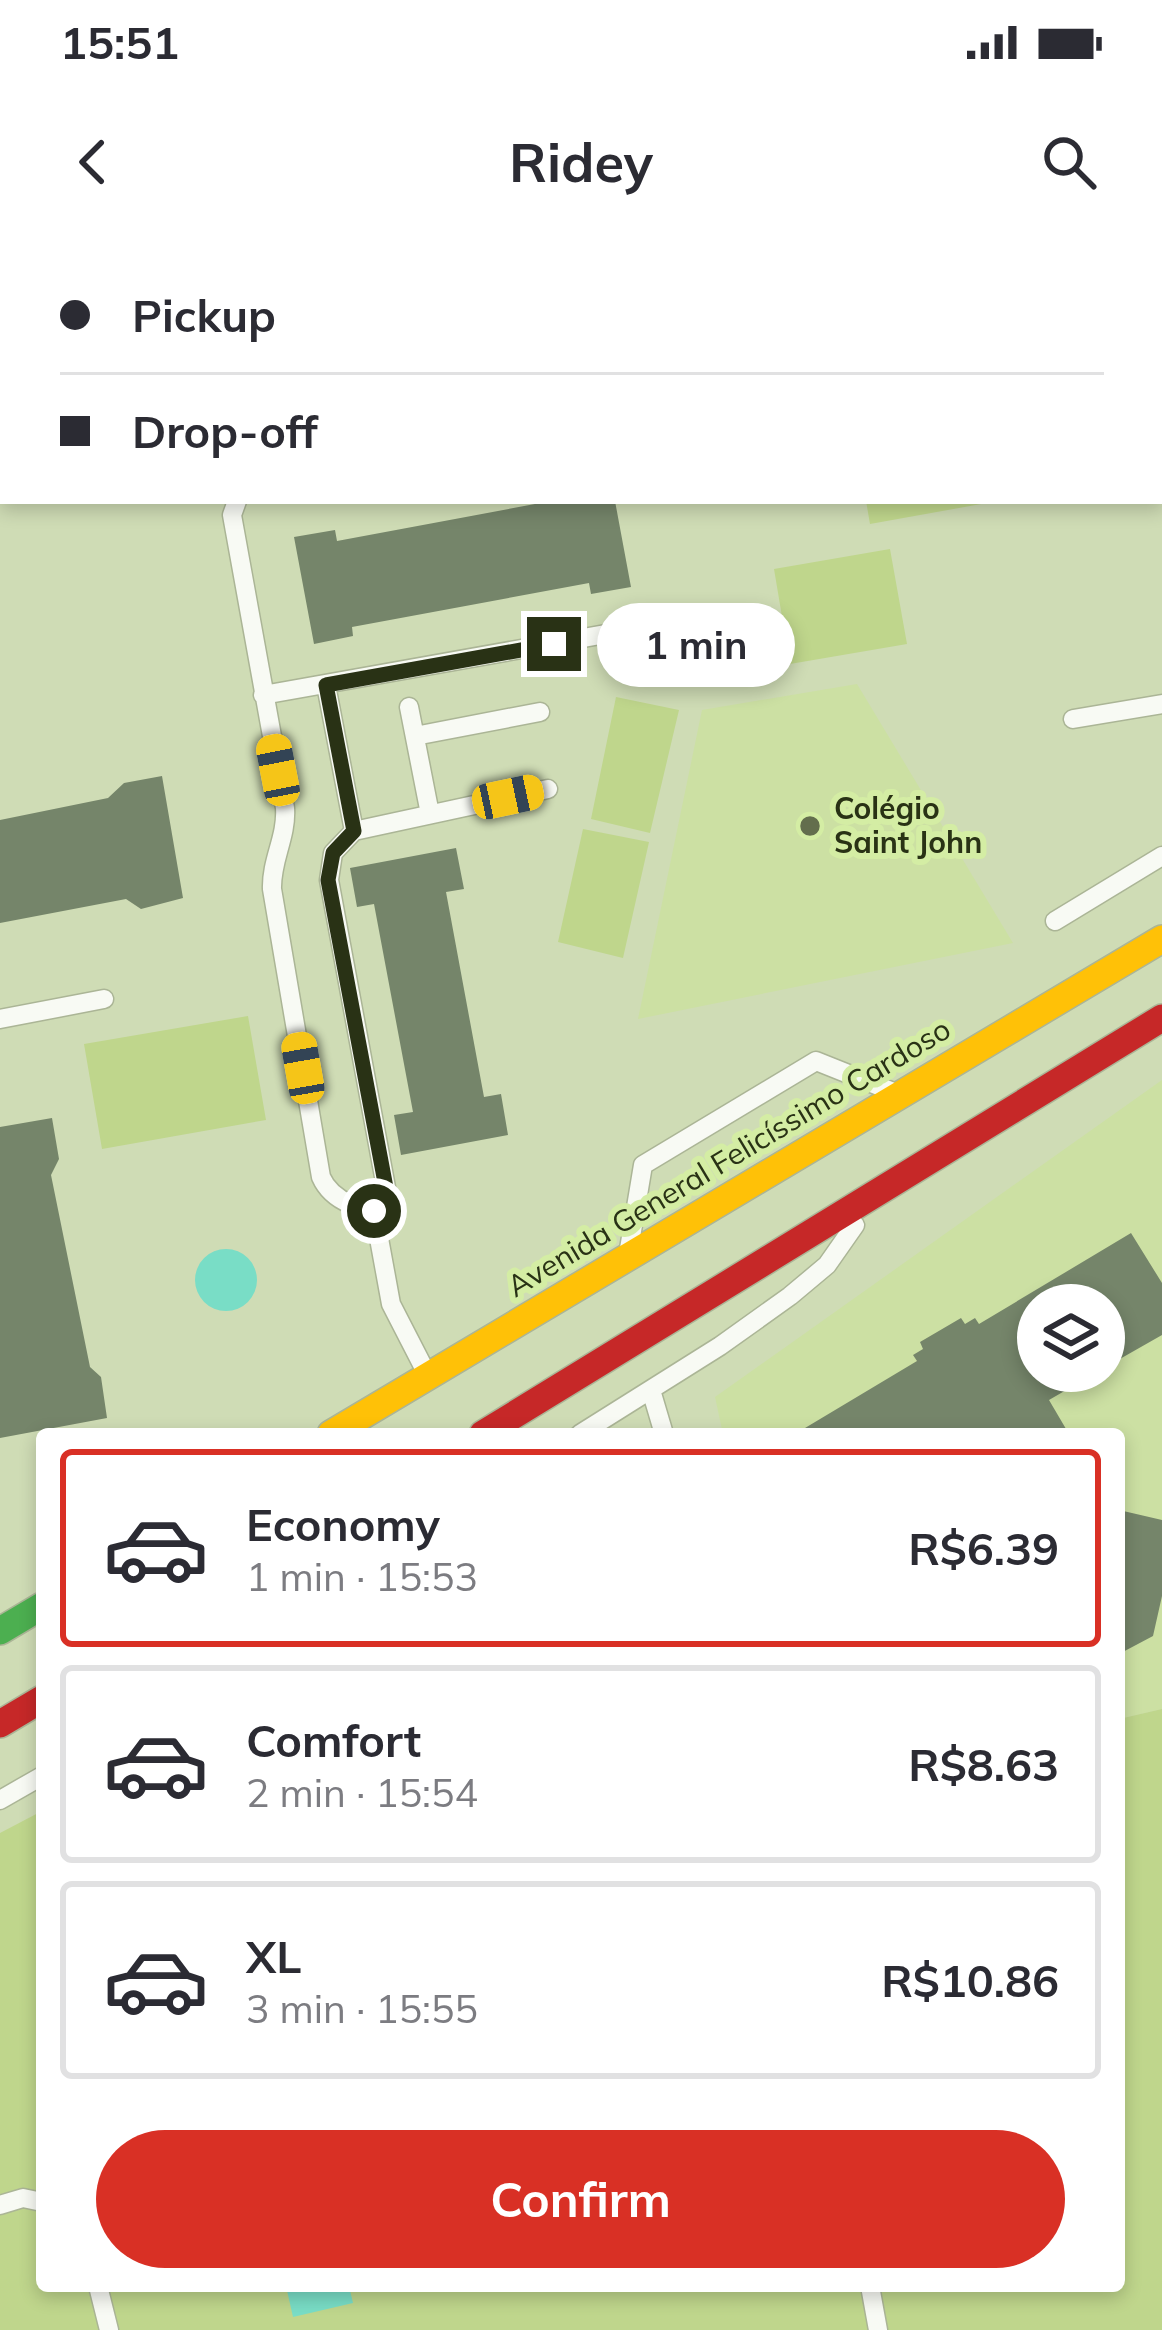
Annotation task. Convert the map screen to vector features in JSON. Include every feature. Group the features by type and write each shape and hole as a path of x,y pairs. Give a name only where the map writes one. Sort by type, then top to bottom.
{"street":[{"name":"Avenida General Felicíssimo Cardoso","path":"341,1428 1162,939"},
{"path":"494,1428 1162,1018"},
{"path":"901,1095 922,1088 934,1091 947,1107 954,1129 946,1152"},
{"path":"627,1258 617,1276 627,1298 644,1316 668,1319"},
{"path":"0,1631 36,1610"},
{"path":"0,1724 36,1703"}],"lane":[{"path":"236,504 232,515 286,823 273,866 272,889 321,1177 332,1194 374,1211 390,1209 328,880 333,853 354,831 548,789"},
{"path":"263,695 691,619"},
{"path":"326,685 354,831"},
{"path":"1073,719 1162,704"},
{"path":"409,706 430,814"},
{"path":"415,736 540,712"},
{"path":"1054,921 1162,856"},
{"path":"0,1019 104,999"},
{"path":"627,1258 643,1165 816,1060 901,1095"},
{"path":"598,1428 720,1346 827,1265 876,1194"},
{"path":"374,1211 392,1304 428,1376"},
{"path":"651,1390 662,1428"},
{"path":"0,1800 36,1779"},
{"path":"0,2205 23,2198 36,2201"},
{"path":"100,2292 109,2330"},
{"path":"871,2292 878,2330"}],"shaded area":[{"path":"867,504 981,504 870,524"},
{"path":"890,549 907,644 790,664 774,569"},
{"name":"Colégio Saint John","path":"857,684 1013,943 638,1019 702,710"},
{"path":"616,697 679,710 650,833 591,819"},
{"path":"583,829 649,842 623,958 558,942"},
{"path":"248,1016 266,1120 102,1149 84,1044"},
{"path":"1162,1080 1162,1709 1125,1718 1125,1428 722,1428 715,1397"},
{"path":"1162,1709 1162,2330 0,2330 0,1833 36,1814 36,2292 1125,2292 1125,1718"}],"water":[{"path":"226,1249 248,1258 257,1280 248,1302 226,1311 204,1302 195,1280 204,1258"},
{"path":"287,2292 350,2292 353,2303 293,2317"}],"building":[{"path":"535,504 616,504 631,587 591,594 589,583 352,627 353,636 314,644 294,537 335,530 337,541"},
{"path":"162,776 183,898 141,909 126,899 0,923 0,820 108,798 124,783"},
{"path":"456,848 464,889 446,892 484,1097 501,1094 508,1135 401,1155 394,1115 413,1112 374,904 357,907 350,868"},
{"path":"52,1118 59,1159 51,1175 90,1367 101,1377 107,1418 0,1438 0,1127"},
{"path":"1131,1233 1162,1283 1162,1335 1125,1356 1125,1284 1046,1284"},
{"path":"1017,1301 1017,1392 1063,1392 1049,1400 1065,1428 805,1428 917,1361 913,1355 923,1349 920,1342 961,1318 965,1324 975,1318 979,1324"},
{"path":"1125,1511 1162,1520 1162,1596 1153,1636 1125,1651"}],"traffic: fast":[{"path":"0,1631 36,1610"}],"traffic: slow":[{"path":"341,1428 1162,939"}],"traffic: jam":[{"path":"493,1428 1162,1018"},
{"path":"0,1724 36,1703"}],"place":[{"name":"Colégio Saint John","path":"810,826"}],"route":[{"path":"374,1211 390,1209 328,880 333,853 354,831 326,685 554,644"}]}
